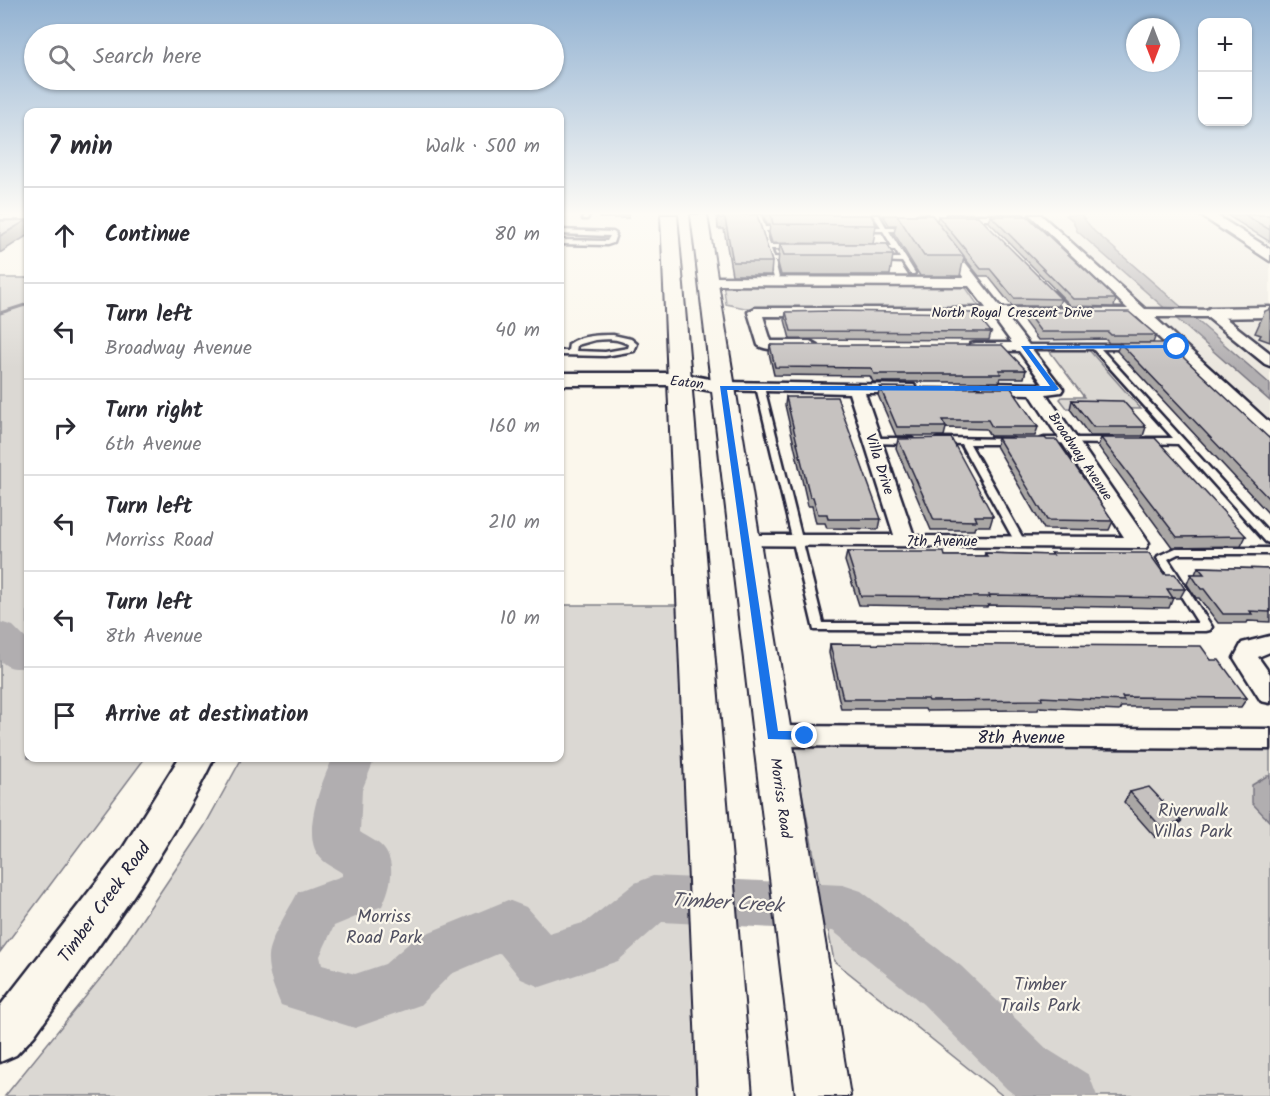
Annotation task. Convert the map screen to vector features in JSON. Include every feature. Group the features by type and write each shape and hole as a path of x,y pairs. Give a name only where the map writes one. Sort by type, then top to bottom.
{"main road":[{"path":"672,266 725,1096"},
{"name":"Morriss Road","path":"706,266 823,1096"}],"street":[{"name":"Broadway Avenue","path":"961,266 1055,389 1035,389"},
{"path":"1095,266 1149,312 1171,347 1270,432"},
{"path":"708,280 974,282"},
{"name":"North Royal Crescent Drive","path":"824,346 765,345 755,312 1270,312"},
{"path":"1210,313 1270,361"},
{"path":"965,347 1024,347"},
{"name":"Eaton","path":"564,379 680,387"},
{"name":"Eaton","path":"564,394 680,387 723,387"},
{"path":"723,387 922,388"},
{"name":"Villa Drive","path":"855,387 906,541"},
{"path":"968,388 1035,389"},
{"name":"Broadway Avenue","path":"1035,389 1139,543"},
{"name":"7th Avenue","path":"744,541 1139,543"},
{"path":"1270,644 1250,648 1246,658 1270,694"},
{"name":"8th Avenue","path":"772,736 1270,739"},
{"name":"Timber Creek Road","path":"0,1039 18,1020 132,867 175,801 194,762"}],"lane":[{"path":"774,266 778,281"},
{"path":"908,266 912,273"},
{"path":"1049,290 1070,312"},
{"path":"564,353 572,353 624,352 631,349 633,344 623,339 586,338 573,344 572,353"},
{"path":"1024,347 1142,347"},
{"path":"1095,347 1270,540"},
{"path":"760,387 818,627 1206,627 1162,558 1176,551 1270,551"},
{"path":"872,441 918,441"},
{"path":"929,441 1023,441"},
{"path":"964,441 1020,542"},
{"path":"1035,441 1125,441"},
{"path":"1136,441 1179,441"}],"shaded area":[{"path":"1085,266 1270,266 1270,440"},
{"path":"1117,266 1134,266 1270,384 1270,401"},
{"path":"1270,776 1270,822 1252,803 1252,785"}],"green space":[{"path":"0,278 24,278 24,762 142,762 0,952"},
{"path":"723,283 964,285 980,308 745,308 726,304"},
{"path":"1048,349 1088,349 1141,409 1067,408 1060,399 1062,397 1084,397"},
{"name":"Morriss Road Park","path":"564,605 681,605 699,1096 5,1096 112,964 204,827 240,762 564,762"},
{"path":"1270,744 1270,1096 1003,1096 834,961 793,745"}],"building":[{"path":"979,266 1028,266 1061,299 1014,298 990,269 981,269"},
{"path":"1041,266 1081,266 1116,299 1073,299"},
{"path":"786,312 976,313 991,332 791,331"},
{"path":"1026,312 1129,312 1156,335 1041,332"},
{"path":"1120,343 1168,343 1270,439 1270,500"},
{"path":"770,345 1002,345 1026,370 999,370 1001,374 874,374 871,368 775,367"},
{"path":"880,387 1011,388 1038,427 992,427 988,420 942,420 946,427 897,427"},
{"path":"786,397 837,397 881,519 828,519 827,514 818,514 813,497 810,497"},
{"path":"1072,400 1123,401 1146,427 1093,427"},
{"path":"951,438 993,516 975,516 977,521 934,520 898,439"},
{"path":"998,438 1057,440 1113,521 1047,520"},
{"path":"1101,438 1155,438 1246,536 1177,537"},
{"path":"847,552 944,552 945,556 987,556 985,553 1053,555 1051,553 1149,553 1164,574 1175,574 1185,589 1167,589 1173,598 989,595 990,597 861,596"},
{"path":"1198,567 1270,569 1270,612 1250,611 1252,614 1223,614 1191,574 1204,574"},
{"path":"830,644 1201,646 1211,660 1219,660 1247,698 1122,697 1124,701 1041,697 1042,700 843,699"},
{"path":"1149,787 1181,821 1161,827 1130,792"}],"waterway":[{"path":"0,313 24,305"},
{"name":"Timber Creek","path":"0,635 17,655 24,654"},
{"name":"Timber Creek","path":"352,762 340,790 336,842 367,863 365,890 316,909 294,955 300,986 355,1001 401,986 433,956 508,924 540,961 600,943 653,899 843,908 942,985 1027,1069 1068,1096"}],"route":[{"path":"805,736 772,736 723,387 1055,389 1024,347 1177,347"}],"park label":[{"name":"Riverwalk Villas Park","path":"1193,820"},
{"name":"Timber Trails Park","path":"1040,994"}]}
